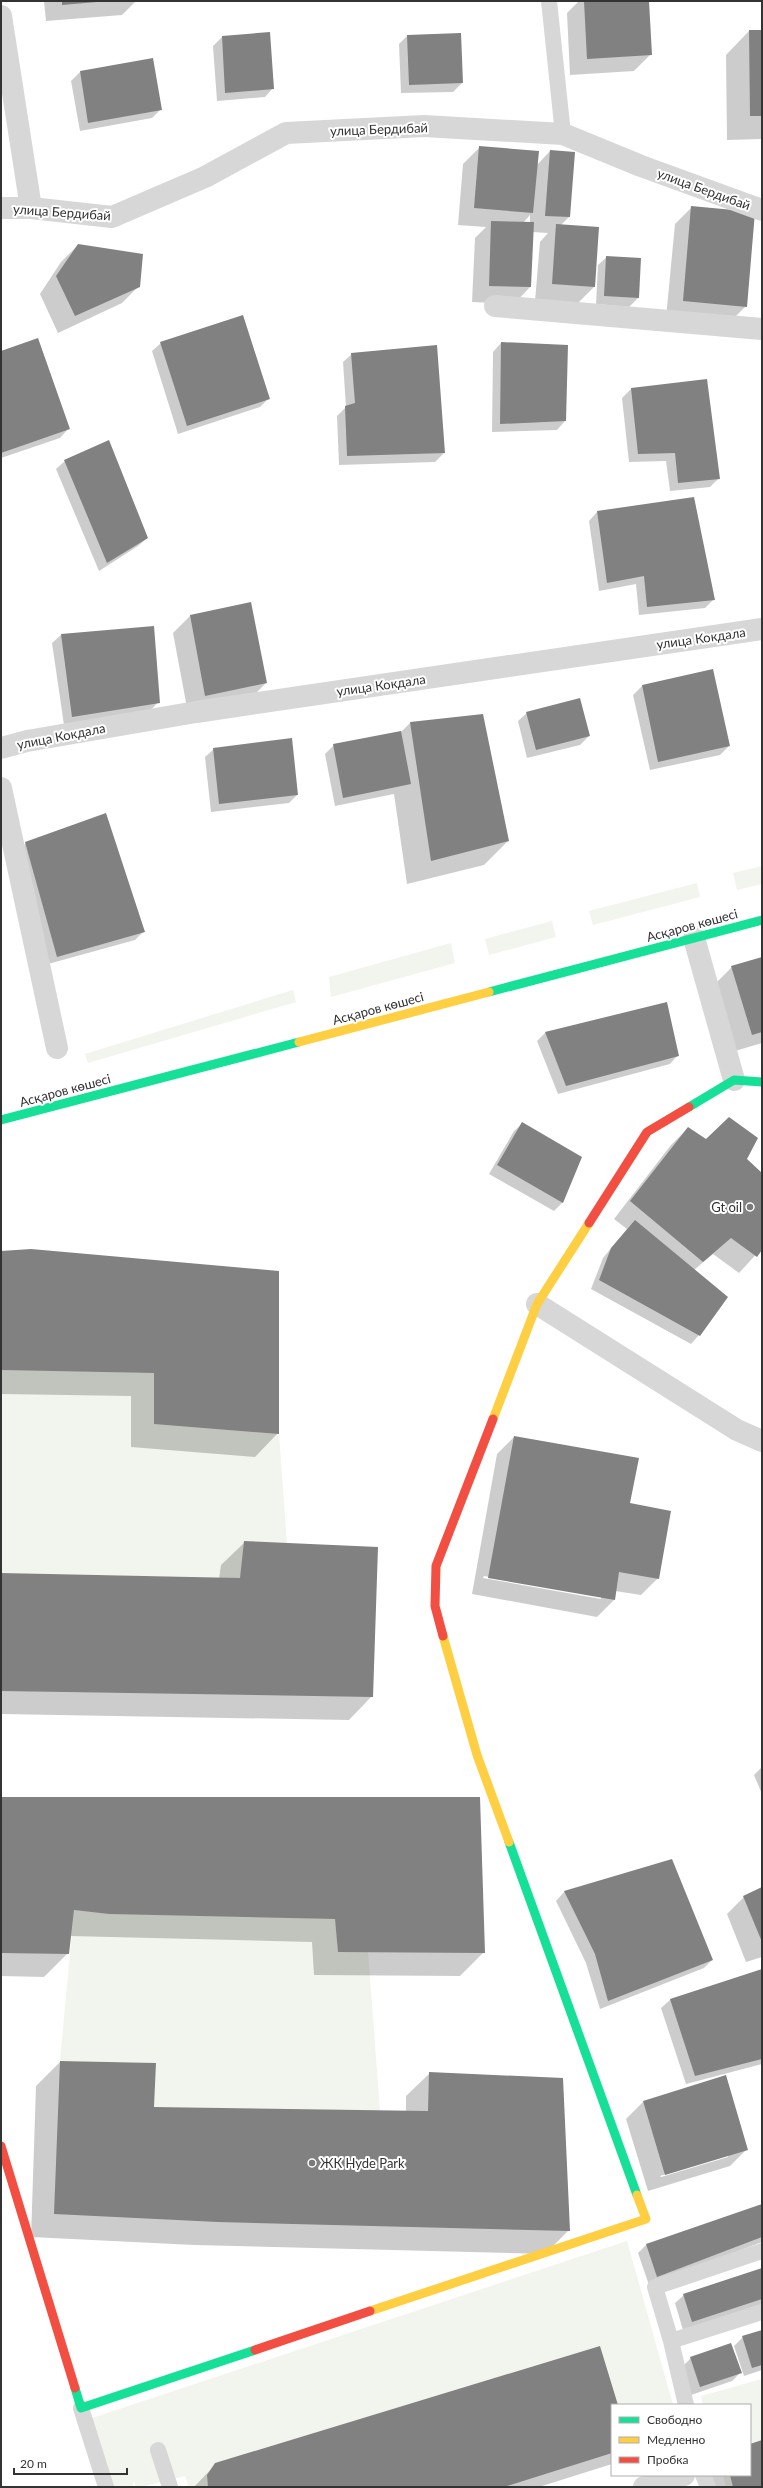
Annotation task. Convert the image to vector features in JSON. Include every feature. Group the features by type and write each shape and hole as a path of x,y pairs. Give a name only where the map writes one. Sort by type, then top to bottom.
{"street":[{"path":"1,16 31,208"},
{"name":"улица Бердибай","path":"1,208 31,208 112,217 205,177 286,133 424,126 562,134 762,210"},
{"path":"494,306 762,328"},
{"name":"улица Кокдала","path":"1,748 27,741 196,712 762,629"},
{"path":"1,788 57,1048"},
{"name":"Асқаров көшесі","path":"1,1120 762,920"},
{"path":"694,938 734,1080"},
{"path":"1,2146 81,2408 646,2219 477,1755 435,1606 436,1566 537,1304 647,1132 734,1080 762,1082"},
{"path":"537,1304 737,1430 762,1441"},
{"path":"644,2487 681,2476"}],"lane":[{"path":"549,1 562,134"},
{"path":"686,2404 671,2341 655,2287 762,2251"},
{"path":"671,2341 762,2312"},
{"path":"81,2408 106,2487"},
{"path":"158,2450 170,2487"},
{"path":"703,2476 708,2487"}],"shaded area":[{"path":"762,866 762,884 737,890 733,873"},
{"path":"697,883 700,897 593,925 589,911"},
{"path":"552,921 556,937 489,955 485,939"},
{"path":"451,943 455,963 331,997 329,977"},
{"path":"293,990 296,1002 88,1063 85,1054"},
{"path":"1,1370 154,1373 155,1424 279,1434 287,1544 244,1541 240,1578 1,1573"},
{"path":"74,1910 109,1914 335,1919 338,1951 368,1952 380,2111 154,2107 156,2063 60,2061"},
{"path":"627,2241 673,2404 618,2404 600,2346 215,2463 207,2475 208,2487 189,2487 185,2476 140,2487 136,2487 134,2481 132,2487 114,2487 92,2418"},
{"path":"762,2379 762,2487 726,2487 723,2476 751,2476 751,2404 703,2404 701,2396"}],"building":[{"path":"62,1 96,1 97,2 62,5"},
{"path":"584,1 649,1 652,55 587,59"},
{"path":"749,30 762,30 762,116 750,116"},
{"path":"270,32 274,89 225,93 222,36"},
{"path":"461,33 463,83 409,85 407,35"},
{"path":"153,58 162,110 88,123 80,71"},
{"path":"479,146 539,151 533,213 474,208"},
{"path":"550,150 575,152 570,217 545,216"},
{"path":"691,206 755,212 747,307 683,301"},
{"path":"491,221 534,222 531,287 489,286"},
{"path":"556,224 599,227 595,287 552,284"},
{"path":"78,244 143,254 140,287 75,316 56,276"},
{"path":"606,256 641,258 639,298 604,296"},
{"path":"243,315 270,399 187,426 160,342"},
{"path":"38,338 70,429 1,453 1,351"},
{"path":"501,342 568,345 566,421 500,424"},
{"path":"437,345 445,453 347,456 345,406 355,403 351,353"},
{"path":"707,379 720,479 678,483 675,453 638,454 631,388"},
{"path":"109,440 148,538 107,563 64,460"},
{"path":"694,497 715,600 647,607 644,576 607,583 597,511"},
{"path":"251,602 267,683 205,696 190,615"},
{"path":"154,626 160,703 72,717 61,634"},
{"path":"713,669 730,746 658,762 642,685"},
{"path":"580,698 590,736 536,750 526,712"},
{"path":"483,714 509,841 431,861 410,722"},
{"path":"401,731 411,784 343,798 333,744"},
{"path":"292,738 298,795 219,804 213,748"},
{"path":"106,813 145,932 57,957 25,842"},
{"path":"762,957 762,1032 752,1035 731,966"},
{"path":"667,1002 679,1056 566,1086 545,1032"},
{"path":"729,1117 758,1138 747,1159 762,1173 762,1250 757,1257 731,1238 703,1262 630,1201 688,1127 706,1139"},
{"path":"522,1122 582,1157 563,1203 497,1165"},
{"path":"635,1220 728,1297 700,1336 599,1280 611,1248"},
{"path":"31,1249 279,1271 279,1434 154,1424 154,1373 1,1370 1,1251"},
{"path":"514,1436 639,1458 630,1503 671,1511 659,1579 619,1572 615,1600 488,1578"},
{"path":"244,1541 378,1547 373,1697 1,1691 1,1573 240,1578"},
{"path":"1,1797 480,1797 485,1953 338,1952 335,1919 109,1914 74,1910 69,1954 1,1953"},
{"path":"672,1859 713,1960 608,2001 595,1954 564,1891"},
{"path":"762,1887 762,1942 743,1896"},
{"path":"762,1969 762,2059 695,2076 670,1999"},
{"name":"ЖК Hyde Park","path":"60,2061 156,2063 154,2107 428,2111 429,2072 563,2078 570,2231 218,2222 54,2214"},
{"path":"726,2075 748,2150 665,2175 643,2101"},
{"path":"762,2204 762,2237 657,2277 646,2244"},
{"path":"762,2268 762,2299 692,2322 683,2294"},
{"path":"762,2330 762,2365 752,2368 742,2336"},
{"path":"731,2343 742,2373 700,2387 690,2357"},
{"path":"600,2346 618,2404 611,2404 611,2453 504,2487 208,2487 207,2475 215,2463"},
{"path":"762,2440 762,2487 733,2487 730,2476 751,2476 751,2444"}],"traffic: fast":[{"path":"489,992 762,920"},
{"path":"1,1120 299,1042"},
{"path":"689,1107 734,1080 762,1082"},
{"path":"509,1842 637,2195"},
{"path":"75,2388 81,2408 255,2350"}],"traffic: slow":[{"path":"299,1042 489,992"},
{"path":"493,1419 537,1304 589,1223"},
{"path":"443,1636 477,1755 509,1842"},
{"path":"370,2311 646,2219 637,2195"}],"traffic: jam":[{"path":"589,1223 647,1132 689,1107"},
{"path":"443,1636 435,1606 436,1566 493,1419"},
{"path":"1,2146 75,2388"},
{"path":"255,2350 370,2311"}],"place":[{"name":"Gt oil","path":"750,1207"},
{"name":"ЖК Hyde Park","path":"312,2163"}]}
